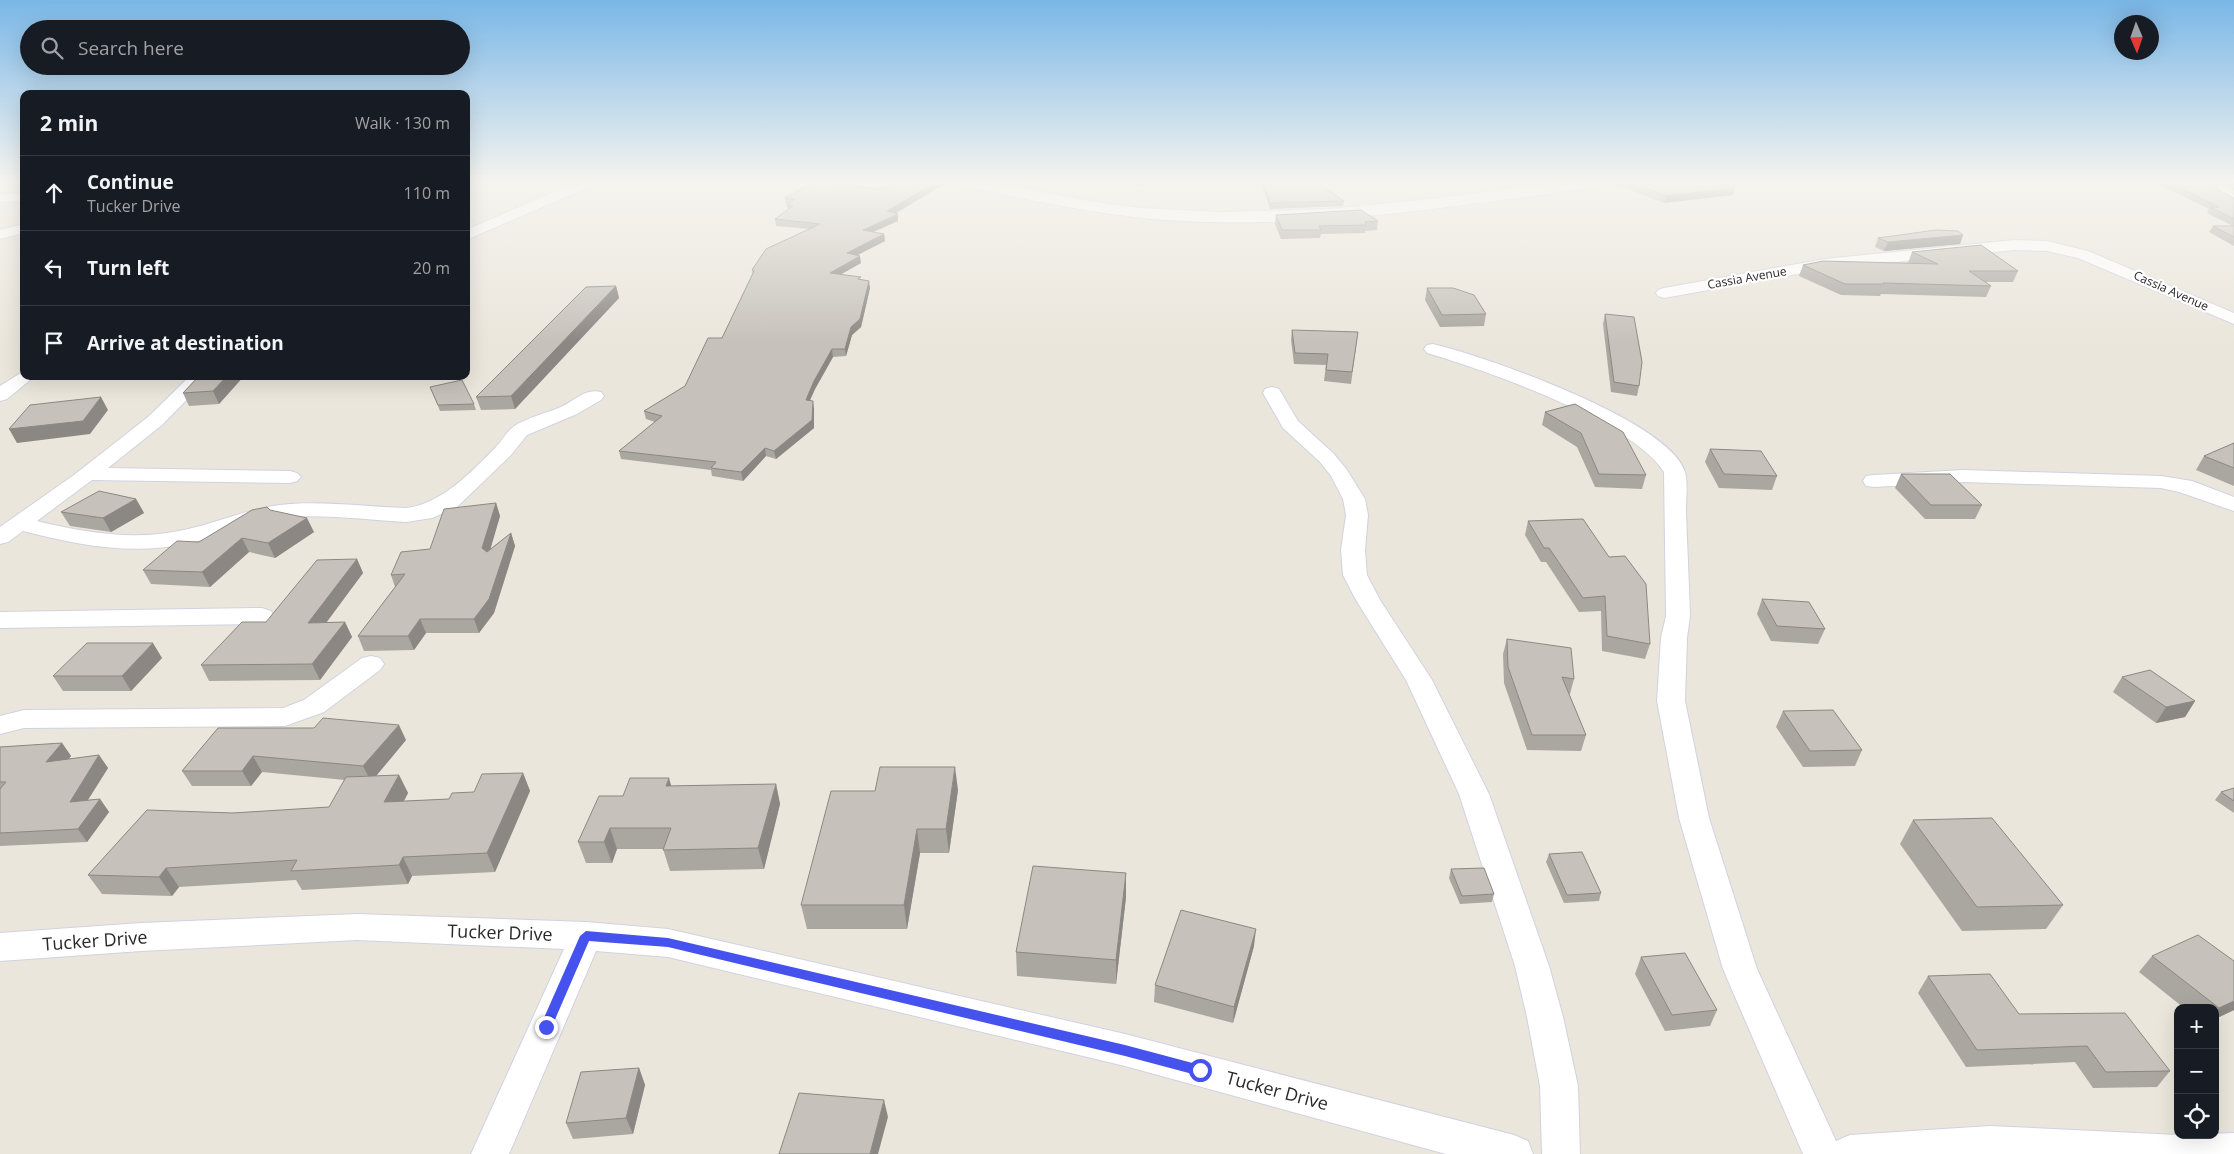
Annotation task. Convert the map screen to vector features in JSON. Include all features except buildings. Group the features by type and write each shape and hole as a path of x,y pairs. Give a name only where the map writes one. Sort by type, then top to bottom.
{"street":[{"name":"Cassia Avenue","path":"1664,293 1825,264 2029,244 2083,254 2234,319"},
{"path":"1433,349 1478,362 1575,402 1608,418 1630,430 1658,450 1674,472 1678,616 1674,638 1671,701 1694,818 1740,969 1822,1154"},
{"path":"0,395 21,380"},
{"path":"0,537 87,474 155,421 196,380"},
{"path":"1272,394 1290,424 1327,458 1340,474 1354,499 1357,515 1353,550 1356,575 1368,600 1419,680 1474,794 1532,966 1545,1017 1559,1086 1561,1154"},
{"path":"20,523 67,536 131,543 172,540 275,511 293,510 348,514 406,515 424,513 448,502 504,451 520,432 570,410 594,396"},
{"path":"87,474 290,477"},
{"path":"1874,482 1963,476 2161,482 2184,486 2234,504"},
{"path":"0,620 262,616"},
{"path":"0,726 24,719 285,717 314,706 371,664"},
{"name":"Tucker Drive","path":"0,947 141,937 357,927 586,936 668,943 1125,1050 1514,1154"},
{"path":"490,1154 586,936"},
{"path":"1850,1154 1994,1149 2184,1153 2234,1152"}],"route":[{"path":"546,1027 586,936 668,943 1125,1050 1200,1070"}]}
